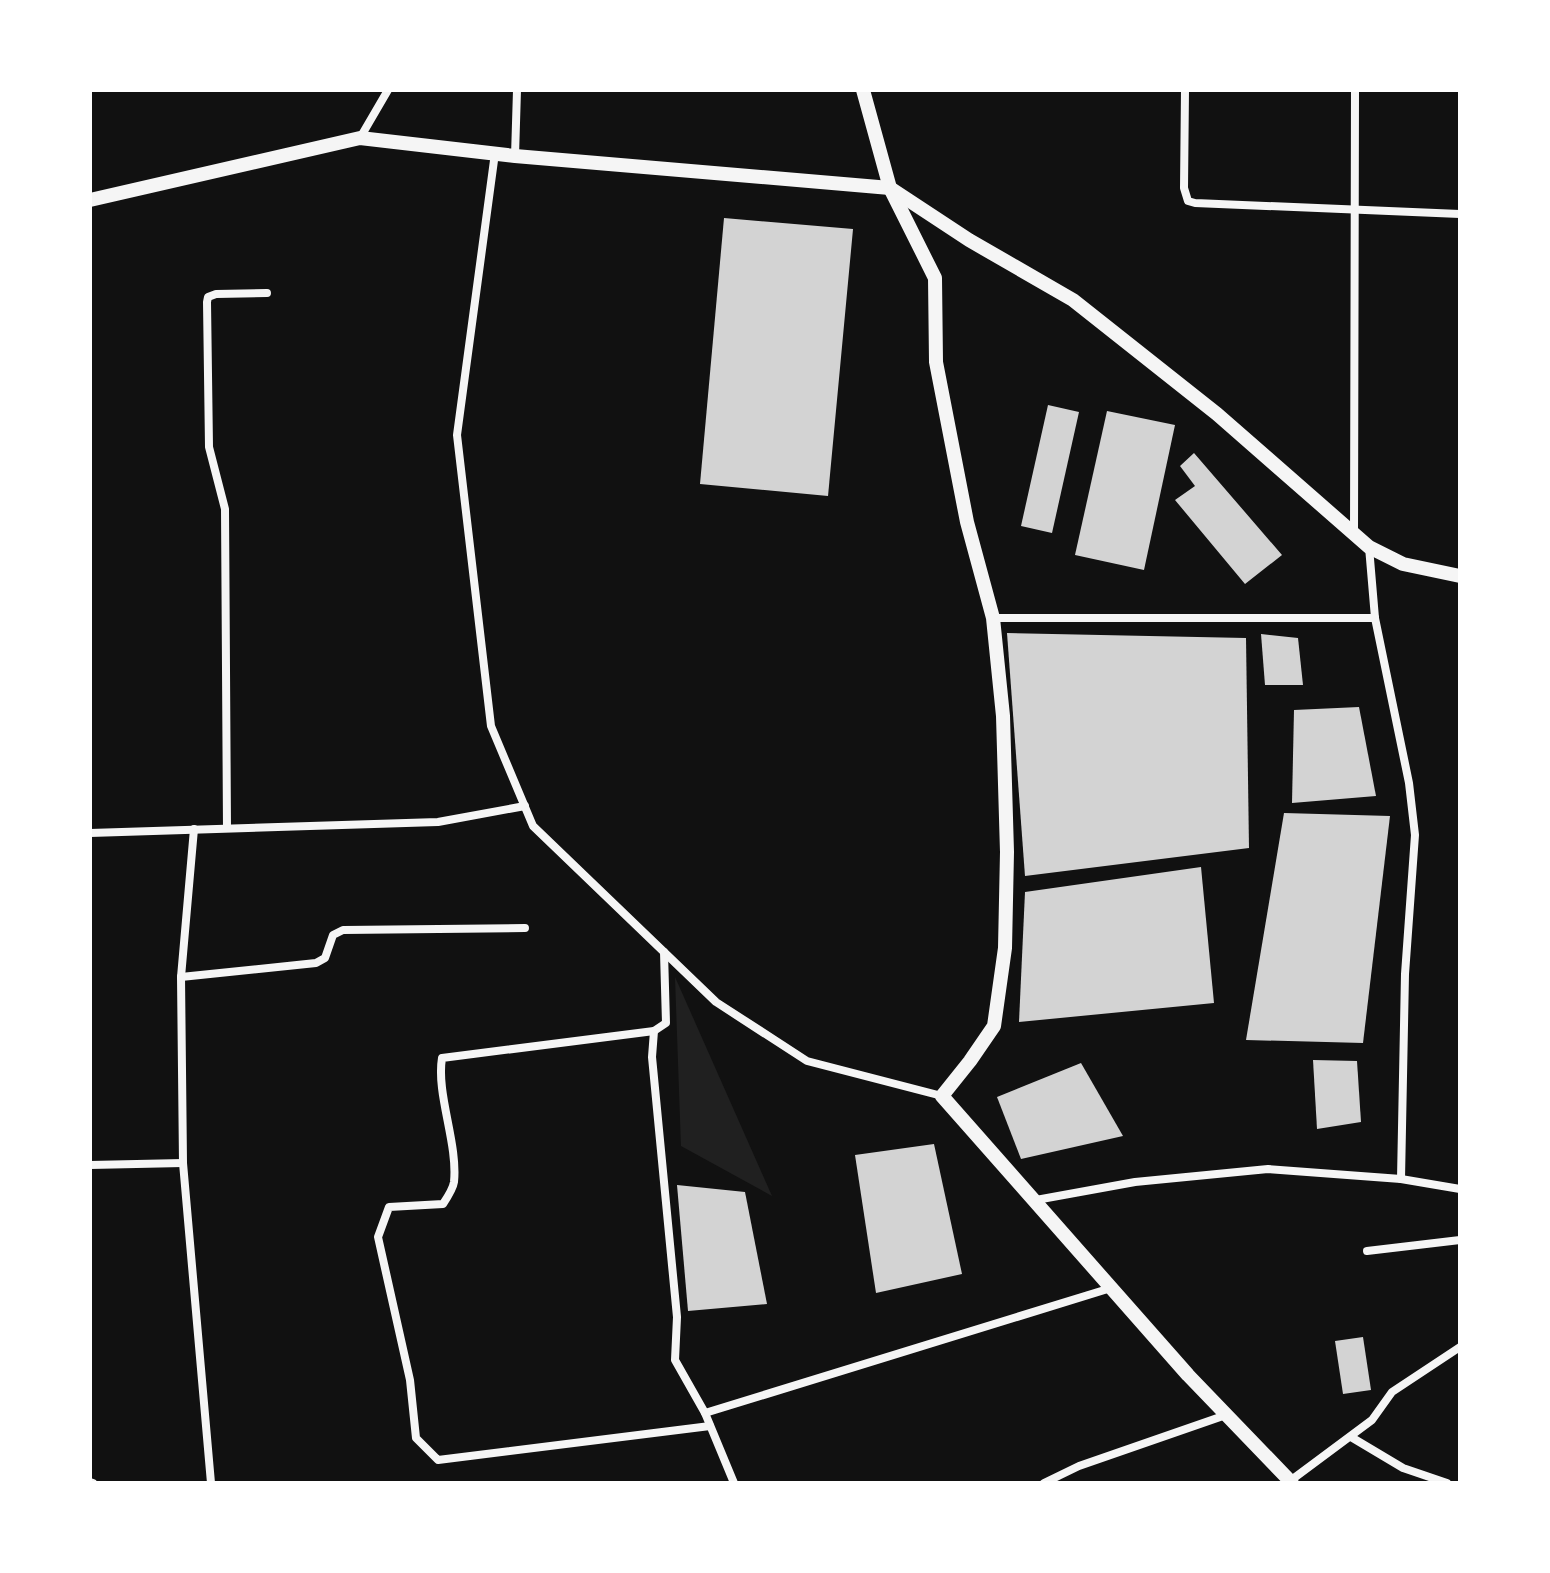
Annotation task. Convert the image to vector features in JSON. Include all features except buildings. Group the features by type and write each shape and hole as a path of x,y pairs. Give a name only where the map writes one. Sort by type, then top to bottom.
{"street":[{"path":"360,138 388,90"},
{"path":"515,156 517,90"},
{"path":"863,90 890,188 935,278 936,362 967,522 993,618 1003,716 1007,852 1005,948 994,1026 942,1096"},
{"path":"1185,90 1184,188 1188,201 1460,214"},
{"path":"1354,535 1355,90"},
{"path":"90,200 360,138 515,156 890,188 969,240 1073,300 1217,414 1369,547 1403,564 1460,576"},
{"path":"495,153 457,435 491,726 533,826 716,1002 807,1061 942,1096 1226,1415 1291,1482 1372,1420 1392,1392 1460,1347"},
{"path":"227,828 225,509 209,447 207,302 208,297 216,294 267,293"},
{"path":"1369,547 1375,618 1414,808 1415,835 1405,974 1401,1179"},
{"path":"993,618 1375,618"},
{"path":"90,833 438,822 525,806"},
{"path":"194,829 181,977 183,1163 211,1483"},
{"path":"181,977 316,963 325,958 333,935 343,930 525,928"},
{"path":"664,952 666,1023 654,1031 442,1058 440,1070 448,1115 454,1184 443,1204 389,1207 378,1237 410,1380 416,1438 438,1460 710,1426"},
{"path":"654,1031 652,1057 677,1317 675,1360 705,1413 734,1483"},
{"path":"90,1165 183,1163"},
{"path":"1036,1200 1135,1182 1268,1169 1401,1179 1460,1189"},
{"path":"1367,1251 1460,1240"},
{"path":"705,1413 1112,1288"},
{"path":"1044,1483 1079,1466 1226,1415"},
{"path":"1351,1437 1403,1468 1447,1483"}],"shaded area":[{"path":"675,977 772,1196 681,1146"}]}
